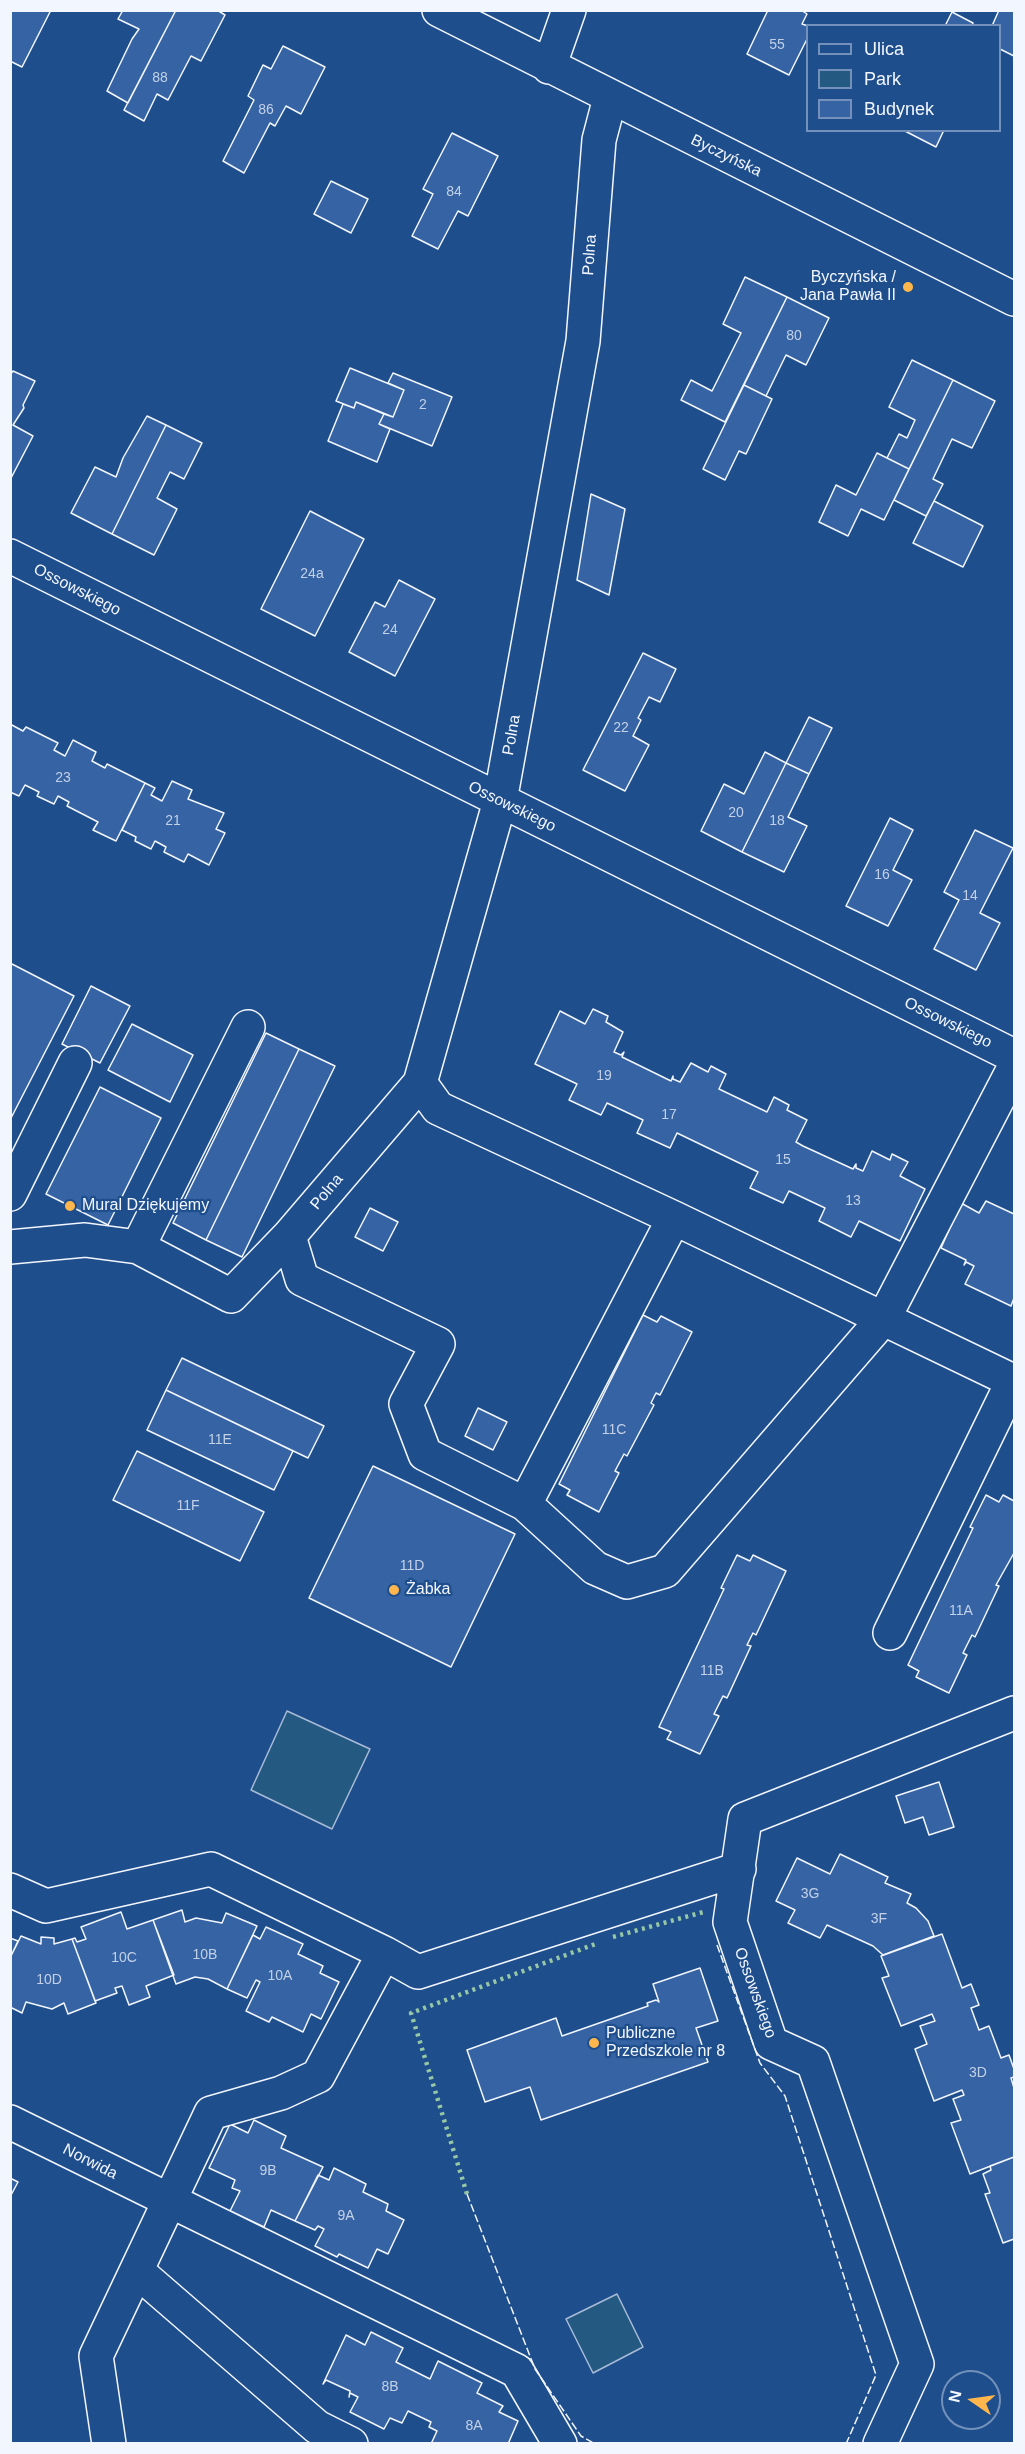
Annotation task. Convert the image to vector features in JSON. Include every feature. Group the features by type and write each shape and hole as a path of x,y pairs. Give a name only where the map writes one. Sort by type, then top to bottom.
{"street":[{"name":"Byczyńska","path":"439,10 610,98 1014,299"},
{"path":"549,67 569,10"},
{"name":"Polna","path":"138,1247 231,1296 289,1236 420,1083 500,801 583,341 599,140 610,98"},
{"name":"Ossowskiego","path":"10,556 1014,1056"},
{"path":"10,1247 85,1240 138,1247 248,1027"},
{"path":"10,1194 75,1063"},
{"path":"289,1236 302,1279 438,1344 406,1404 425,1454 525,1504 595,1568 627,1582 665,1571 884,1318 1014,1068"},
{"path":"420,1083 438,1108 675,1218 1014,1382 890,1633"},
{"path":"525,1504 675,1218"},
{"name":"Ossowskiego","path":"880,2444 917,2364 813,2062 771,2043 730,1922 745,1819 1014,1713"},
{"path":"10,1890 46,1906 211,1869 384,1953 418,1972 739,1869"},
{"path":"109,2444 96,2356 211,2113 281,2093 318,2076 384,1953"},
{"name":"Norwida","path":"10,2122 517,2371 560,2444"},
{"path":"137,2271 316,2427 351,2444"}],"green space":[{"path":"287,1711 370,1749 332,1829 251,1790"},
{"path":"617,2294 643,2347 593,2373 566,2319"}],"building":[{"path":"10,10 51,10 22,67 10,61"},
{"path":"123,10 176,10 128,103 107,91 139,29 118,19"},
{"path":"176,10 217,10 225,15 201,61 191,56 168,100 157,94 144,121 124,110"},
{"path":"768,10 801,10 807,14 802,24 806,25 806,41 789,75 747,54"},
{"path":"999,10 1014,10 1014,56 1001,50 1001,24 993,24"},
{"path":"952,12 973,23 973,24 946,24"},
{"path":"283,46 325,67 301,114 286,106 275,126 270,123 244,173 223,161 254,100 248,96 263,65 271,69"},
{"path":"907,132 943,132 936,147"},
{"path":"452,133 498,156 468,216 458,211 438,249 412,236 433,194 423,189"},
{"path":"331,181 368,199 351,233 314,214"},
{"path":"745,277 787,297 725,422 681,400 691,380 712,391 741,333 723,324"},
{"path":"787,297 829,318 806,365 786,355 766,396 744,385"},
{"path":"912,360 953,380 909,469 887,458 899,434 907,438 915,420 889,407"},
{"path":"350,368 404,390 393,417 356,402 354,408 336,401"},
{"path":"13,371 35,381 23,405 24,408 13,425 33,436 10,480 10,375"},
{"path":"393,373 452,397 432,446 379,424 384,414 393,417 404,390 388,383"},
{"path":"953,380 995,401 972,448 952,439 933,479 943,484 926,516 894,500"},
{"path":"744,385 772,399 746,454 739,451 725,480 703,469"},
{"path":"356,402 384,414 379,424 390,429 377,462 328,441 343,404 354,408"},
{"path":"147,416 166,425 112,534 71,513 95,467 116,477 123,458"},
{"path":"166,425 202,443 184,479 170,472 157,498 177,509 154,555 112,534"},
{"path":"877,453 909,469 884,520 861,509 848,536 819,522 836,485 856,495"},
{"path":"591,494 625,509 609,595 577,580"},
{"path":"934,501 983,526 963,567 913,543"},
{"path":"310,511 364,539 315,636 261,609"},
{"path":"399,580 435,599 395,676 349,652 375,602 385,607"},
{"path":"643,653 676,669 660,702 649,697 638,718 641,720 633,736 649,745 625,791 583,770"},
{"path":"809,717 832,728 809,774 786,763"},
{"path":"10,724 23,731 26,727 58,743 54,750 65,756 73,740 96,752 92,761 105,768 107,764 145,783 116,841 93,830 98,822 67,806 69,802 58,796 54,804 37,796 39,792 25,785 19,796 10,792"},
{"path":"765,752 786,763 742,852 701,831 724,784 744,794"},
{"path":"786,763 809,774 788,817 807,826 784,872 742,852"},
{"path":"172,781 192,790 188,799 224,813 216,829 225,833 209,865 188,854 184,862 164,852 166,847 155,841 151,849 135,841 136,837 122,830 145,783 155,788 151,795 162,801"},
{"path":"890,818 913,830 893,870 912,880 888,926 846,906"},
{"path":"975,830 1013,848 980,913 1000,923 976,970 934,949 959,900 944,892"},
{"path":"12,964 74,996 10,1120 10,967"},
{"path":"91,986 130,1006 100,1063 62,1044"},
{"path":"593,1009 608,1016 606,1022 623,1032 614,1052 621,1055 624,1052 622,1057 671,1081 673,1076 673,1079 680,1082 691,1063 708,1072 711,1066 726,1074 719,1089 767,1112 774,1097 789,1105 787,1110 807,1120 796,1142 803,1146 853,1169 856,1164 856,1168 863,1171 872,1151 890,1160 892,1154 908,1162 900,1176 925,1189 900,1241 859,1221 851,1237 819,1221 825,1208 789,1191 783,1203 750,1188 758,1172 677,1133 670,1148 637,1133 643,1120 607,1103 601,1115 569,1100 577,1084 535,1064 560,1011 585,1024"},
{"path":"132,1024 193,1055 170,1102 108,1070"},
{"path":"266,1033 299,1049 206,1240 173,1223"},
{"path":"299,1049 335,1066 242,1257 206,1240"},
{"path":"100,1087 161,1118 108,1225 46,1194"},
{"path":"986,1201 1014,1214 1014,1298 1011,1306 965,1284 974,1266 966,1262 964,1265 966,1260 941,1248 961,1203 979,1213"},
{"path":"370,1208 398,1222 383,1251 355,1237"},
{"path":"643,1315 657,1322 661,1316 692,1332 660,1395 656,1393 651,1403 654,1405 627,1456 624,1454 615,1471 619,1473 599,1512 567,1495 570,1490 559,1484"},
{"path":"182,1358 324,1426 308,1458 166,1390"},
{"path":"166,1390 293,1451 274,1490 147,1430"},
{"path":"478,1408 507,1422 493,1450 465,1436"},
{"path":"137,1451 264,1512 240,1561 113,1500"},
{"path":"373,1466 515,1534 451,1667 309,1598"},
{"path":"986,1495 999,1502 1003,1495 1014,1501 1014,1553 996,1585 999,1586 975,1637 972,1635 963,1653 967,1655 949,1693 916,1677 919,1671 908,1665 973,1528 970,1527"},
{"path":"737,1555 750,1561 753,1555 786,1571 756,1635 753,1633 747,1645 751,1646 727,1698 723,1696 714,1714 719,1716 700,1754 667,1739 671,1732 659,1727 724,1589 721,1588"},
{"path":"939,1782 954,1827 929,1835 923,1817 905,1823 896,1796"},
{"path":"840,1854 888,1877 885,1883 911,1894 907,1903 916,1908 928,1921 934,1936 883,1955 873,1946 827,1925 820,1938 788,1923 795,1910 776,1901 797,1858 830,1874"},
{"path":"182,1910 185,1922 196,1918 222,1923 226,1913 257,1926 227,1989 208,1979 195,1977 176,1984 153,1920"},
{"path":"121,1912 127,1929 153,1920 174,1975 146,1986 150,1997 129,2005 122,1986 115,1988 117,1993 95,2001 72,1939 75,1938 77,1942 86,1939 81,1927"},
{"path":"266,1927 303,1944 298,1954 323,1966 320,1973 339,1982 321,2019 311,2014 303,2032 272,2017 269,2022 246,2011 260,1982 256,1980 247,1998 227,1989 253,1935 260,1939"},
{"path":"942,1934 962,1988 971,1984 979,2005 971,2008 979,2030 989,2026 1001,2058 1009,2055 1014,2069 1014,2077 1011,2078 1014,2088 1014,2157 970,2174 951,2123 961,2120 953,2099 964,2095 962,2090 934,2101 915,2049 927,2044 920,2026 935,2021 932,2014 901,2026 882,1978 889,1976 881,1956"},
{"path":"21,1936 41,1944 41,1937 54,1938 54,1944 72,1939 96,2003 68,2014 64,2003 52,2009 26,2002 22,2013 10,2007 10,1958"},
{"path":"10,1938 18,1941 10,1958"},
{"name":"Publiczne Przedszkole nr 8","path":"700,1968 718,2021 696,2028 708,2062 541,2120 530,2087 485,2102 467,2050 556,2018 562,2036 648,2006 647,2003 656,2000 659,2002 653,1984"},
{"path":"254,2120 286,2136 281,2148 323,2167 295,2221 271,2210 264,2227 230,2211 240,2191 232,2188 235,2180 209,2168 230,2124 248,2133"},
{"path":"1014,2157 1014,2239 1003,2243 985,2194 990,2193 983,2174 991,2170 990,2166"},
{"path":"334,2168 366,2184 363,2192 388,2204 386,2211 404,2220 388,2254 377,2249 368,2268 339,2254 337,2257 315,2246 324,2229 318,2226 315,2230 295,2221 318,2175 329,2180"},
{"path":"10,2178 18,2182 10,2197"},
{"path":"371,2332 403,2348 396,2362 430,2379 438,2361 482,2383 477,2393 503,2406 499,2412 518,2421 508,2444 431,2444 437,2431 429,2427 431,2422 408,2411 402,2423 390,2418 384,2429 350,2412 358,2397 350,2393 349,2397 350,2391 326,2380 323,2384 346,2335 365,2345"}],"hedge":[{"path":"613,1937 707,1911"},
{"path":"467,2194 411,2013 598,1943"}],"fence":[{"path":"717,1945 760,2063 785,2096 876,2375 846,2444"},
{"path":"467,2194 535,2369 581,2436 595,2444"}],"place":[{"name":"Byczyńska / Jana Pawła II","path":"908,287"},
{"name":"Mural Dziękujemy","path":"70,1206"},
{"name":"Żabka","path":"394,1590"},
{"name":"Publiczne Przedszkole nr 8","path":"594,2043"}]}
